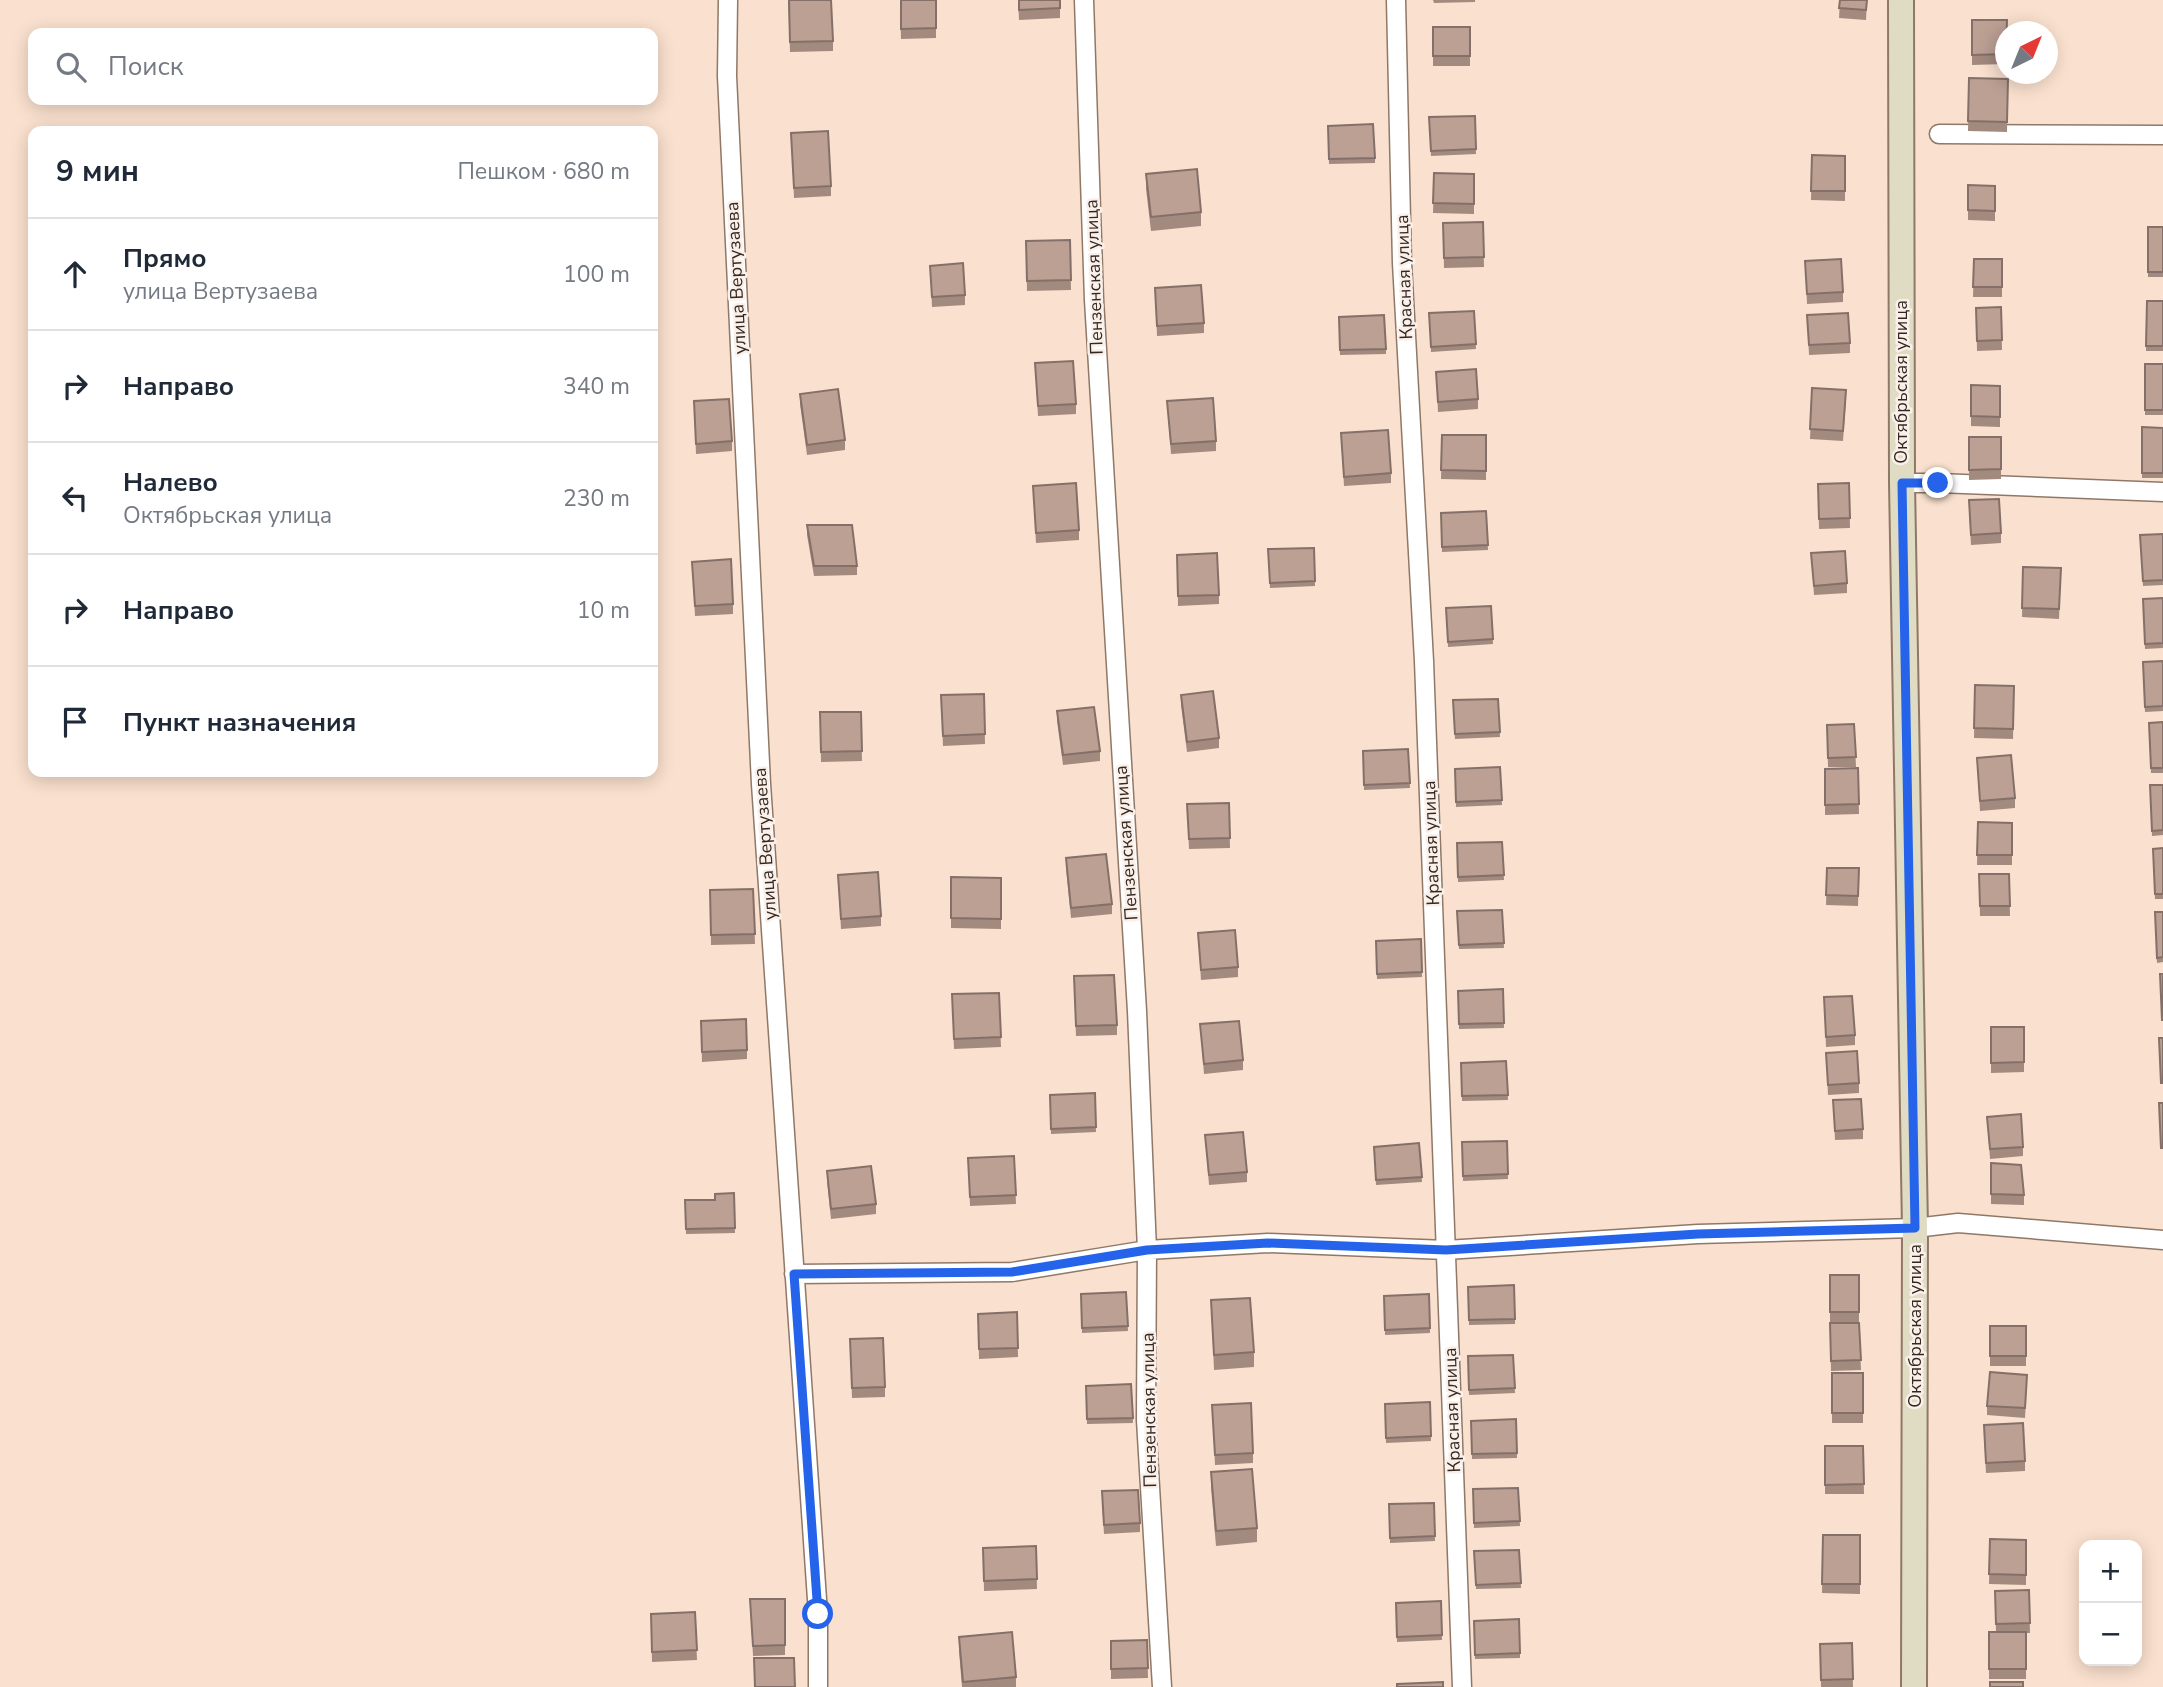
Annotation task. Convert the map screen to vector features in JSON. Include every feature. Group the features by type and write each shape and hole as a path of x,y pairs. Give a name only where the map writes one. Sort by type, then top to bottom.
{"main road":[{"name":"Октябрьская улица","path":"1901,0 1902,483 1915,1228 1914,1687"}],"street":[{"name":"улица Вертузаева","path":"728,0 727,76 761,784 818,1614 818,1687"},
{"name":"Пензенская улица","path":"1084,0 1094,314 1137,1011 1147,1250 1146,1420 1162,1687"},
{"name":"Красная улица","path":"1396,0 1402,263 1424,661 1462,1687"},
{"path":"1939,134 2163,135"},
{"path":"1902,483 2163,492"},
{"path":"794,1274 1012,1272 1147,1250 1268,1243 1446,1250 1698,1234 1915,1228 1958,1223 2163,1240"}],"building":[{"path":"789,0 831,0 833,41 790,42"},
{"path":"901,0 936,0 936,28 901,29"},
{"path":"1019,0 1060,0 1060,8 1019,10"},
{"path":"1840,0 1867,0 1866,10 1839,8"},
{"path":"1972,20 2007,20 1995,21 1995,54 1972,55"},
{"path":"1433,27 1470,27 1470,56 1433,56"},
{"path":"1969,78 1995,79 1995,84 2008,84 2007,122 1968,121"},
{"path":"1475,116 1476,149 1431,151 1429,117"},
{"path":"1373,124 1375,158 1329,159 1328,126"},
{"path":"828,131 831,186 794,188 791,133"},
{"path":"1812,155 1845,156 1845,191 1811,191"},
{"path":"1197,169 1201,212 1151,217 1146,174"},
{"path":"1434,173 1474,174 1474,204 1433,203"},
{"path":"1968,185 1995,186 1995,211 1968,210"},
{"path":"1483,222 1484,257 1444,258 1443,223"},
{"path":"2148,227 2163,227 2163,272 2148,272"},
{"path":"1070,240 1071,280 1027,281 1026,241"},
{"path":"1841,259 1843,292 1807,294 1805,261"},
{"path":"1974,259 2002,259 2002,287 1973,287"},
{"path":"963,263 965,295 932,297 930,266"},
{"path":"1201,285 1204,323 1157,326 1155,288"},
{"path":"2147,301 2163,301 2163,346 2146,346"},
{"path":"2001,307 2002,340 1977,341 1976,308"},
{"path":"1474,311 1476,344 1431,347 1429,313"},
{"path":"1848,313 1850,343 1809,345 1807,315"},
{"path":"1384,315 1386,349 1340,350 1339,317"},
{"path":"1073,361 1076,404 1038,406 1035,363"},
{"path":"2145,364 2163,364 2163,410 2145,410"},
{"path":"1476,369 1478,399 1438,402 1436,372"},
{"path":"1971,385 2000,386 2000,417 1971,416"},
{"path":"1812,388 1846,390 1843,431 1810,429"},
{"path":"838,389 845,440 807,445 800,394"},
{"path":"1213,398 1216,441 1171,444 1167,401"},
{"path":"729,399 732,441 696,444 694,401"},
{"path":"2142,427 2163,428 2163,473 2142,473"},
{"path":"1388,430 1391,473 1344,477 1341,433"},
{"path":"1442,435 1486,435 1486,471 1441,470"},
{"path":"1969,437 2001,437 2001,469 1969,470"},
{"path":"1076,483 1079,530 1036,533 1033,486"},
{"path":"1849,483 1850,518 1819,519 1818,484"},
{"path":"1999,499 2001,533 1971,535 1969,500"},
{"path":"1486,511 1488,545 1442,547 1441,513"},
{"path":"807,525 852,525 857,566 814,566"},
{"path":"2163,534 2163,580 2143,581 2140,535"},
{"path":"1314,548 1315,581 1270,583 1268,549"},
{"path":"1845,551 1847,583 1814,586 1811,553"},
{"path":"1217,553 1219,595 1178,596 1177,555"},
{"path":"731,559 733,604 695,606 692,562"},
{"path":"2023,567 2061,568 2059,609 2022,608"},
{"path":"2163,598 2163,643 2145,644 2143,599"},
{"path":"1491,606 1493,639 1448,642 1446,608"},
{"path":"2163,661 2163,706 2145,707 2143,662"},
{"path":"1975,685 2014,686 2013,729 1974,728"},
{"path":"1213,691 1219,738 1187,742 1181,695"},
{"path":"984,694 985,734 943,736 941,695"},
{"path":"1498,699 1500,732 1455,734 1453,700"},
{"path":"1094,707 1100,751 1063,755 1057,711"},
{"path":"820,712 861,712 862,751 821,752"},
{"path":"2163,722 2163,768 2151,768 2149,723"},
{"path":"1854,724 1856,757 1828,758 1827,725"},
{"path":"1408,749 1410,783 1364,785 1363,751"},
{"path":"2011,755 2015,798 1980,801 1977,758"},
{"path":"1500,767 1502,800 1456,802 1455,769"},
{"path":"1858,768 1859,804 1825,805 1825,769"},
{"path":"2150,785 2163,785 2163,830 2152,831"},
{"path":"1229,803 1230,838 1189,839 1187,804"},
{"path":"1978,822 2012,823 2012,855 1977,855"},
{"path":"1502,842 1504,875 1458,877 1457,843"},
{"path":"2163,848 2163,894 2155,894 2153,849"},
{"path":"1106,854 1112,904 1071,908 1066,858"},
{"path":"1827,868 1859,868 1858,896 1826,895"},
{"path":"878,872 881,916 841,919 838,875"},
{"path":"1979,874 2009,874 2010,906 1980,906"},
{"path":"951,877 1001,878 1001,919 951,918"},
{"path":"753,889 755,934 711,935 710,890"},
{"path":"1502,910 1504,943 1459,945 1457,911"},
{"path":"2155,912 2163,912 2163,957 2157,958"},
{"path":"1235,930 1238,967 1201,970 1198,933"},
{"path":"1421,939 1422,972 1377,974 1376,941"},
{"path":"2160,974 2163,974 2163,1020 2162,1020"},
{"path":"1114,975 1117,1025 1076,1026 1074,976"},
{"path":"1503,989 1504,1023 1459,1024 1458,991"},
{"path":"999,993 1001,1037 954,1039 952,994"},
{"path":"1852,996 1855,1035 1826,1037 1824,997"},
{"path":"746,1019 747,1050 702,1052 701,1021"},
{"path":"1239,1021 1243,1060 1204,1064 1200,1024"},
{"path":"1991,1027 2024,1027 2024,1062 1991,1063"},
{"path":"2159,1038 2163,1038 2163,1083 2161,1083"},
{"path":"1857,1051 1859,1083 1828,1085 1826,1053"},
{"path":"1506,1061 1508,1095 1462,1096 1461,1063"},
{"path":"1095,1093 1096,1127 1051,1129 1050,1095"},
{"path":"1861,1099 1863,1129 1835,1131 1833,1100"},
{"path":"2159,1103 2163,1103 2163,1148 2161,1148"},
{"path":"2021,1114 2023,1147 1990,1149 1987,1117"},
{"path":"1243,1132 1247,1172 1209,1175 1205,1135"},
{"path":"1507,1141 1508,1174 1463,1176 1462,1142"},
{"path":"1419,1143 1422,1177 1376,1180 1374,1147"},
{"path":"1014,1156 1016,1195 970,1197 968,1158"},
{"path":"1991,1163 2021,1165 2024,1195 1991,1194"},
{"path":"871,1166 876,1204 831,1209 827,1171"},
{"path":"734,1193 735,1228 686,1229 685,1200 715,1200 715,1194"},
{"path":"1830,1275 1859,1275 1859,1312 1830,1312"},
{"path":"1514,1285 1515,1319 1469,1320 1468,1287"},
{"path":"1126,1292 1128,1326 1082,1328 1081,1294"},
{"path":"1429,1294 1430,1328 1385,1330 1384,1296"},
{"path":"1250,1298 1254,1352 1214,1355 1211,1300"},
{"path":"1017,1312 1018,1348 979,1349 978,1314"},
{"path":"1830,1323 1859,1323 1861,1360 1831,1361"},
{"path":"1990,1326 2026,1326 2026,1356 1990,1356"},
{"path":"883,1338 885,1387 852,1388 850,1339"},
{"path":"1513,1355 1515,1388 1469,1390 1468,1356"},
{"path":"1990,1372 2027,1375 2025,1408 1987,1406"},
{"path":"1832,1373 1863,1373 1863,1413 1832,1413"},
{"path":"1131,1384 1133,1418 1087,1419 1086,1386"},
{"path":"1430,1402 1431,1436 1386,1438 1385,1404"},
{"path":"1251,1403 1253,1453 1215,1455 1212,1405"},
{"path":"1516,1419 1517,1453 1472,1454 1471,1421"},
{"path":"2023,1423 2025,1461 1986,1463 1984,1425"},
{"path":"1825,1446 1863,1446 1864,1484 1825,1485"},
{"path":"1252,1469 1257,1528 1216,1531 1211,1472"},
{"path":"1518,1488 1520,1521 1474,1523 1473,1489"},
{"path":"1138,1490 1140,1523 1104,1525 1102,1491"},
{"path":"1434,1503 1435,1536 1390,1538 1389,1504"},
{"path":"1823,1535 1860,1535 1860,1584 1822,1584"},
{"path":"1990,1539 2026,1540 2026,1575 1989,1574"},
{"path":"1036,1546 1037,1579 984,1581 983,1548"},
{"path":"1519,1550 1521,1583 1476,1585 1474,1551"},
{"path":"2029,1590 2030,1623 1996,1624 1995,1591"},
{"path":"750,1599 785,1599 785,1645 753,1646"},
{"path":"1441,1601 1442,1635 1397,1637 1396,1603"},
{"path":"695,1612 697,1650 652,1652 651,1614"},
{"path":"1519,1619 1520,1653 1475,1655 1474,1621"},
{"path":"1012,1632 1016,1677 963,1682 959,1637"},
{"path":"1989,1632 2026,1632 2026,1669 1989,1669"},
{"path":"1147,1640 1148,1668 1111,1669 1111,1641"},
{"path":"1852,1643 1853,1679 1821,1680 1820,1644"},
{"path":"754,1658 794,1658 795,1687 755,1687"},
{"path":"1443,1682 1443,1687 1397,1687 1397,1684"},
{"path":"1990,1682 2023,1682 2023,1687 1990,1687"}],"route":[{"path":"818,1614 794,1274 1012,1272 1147,1250 1268,1243 1446,1250 1698,1234 1915,1228 1902,483 1938,483"}]}
